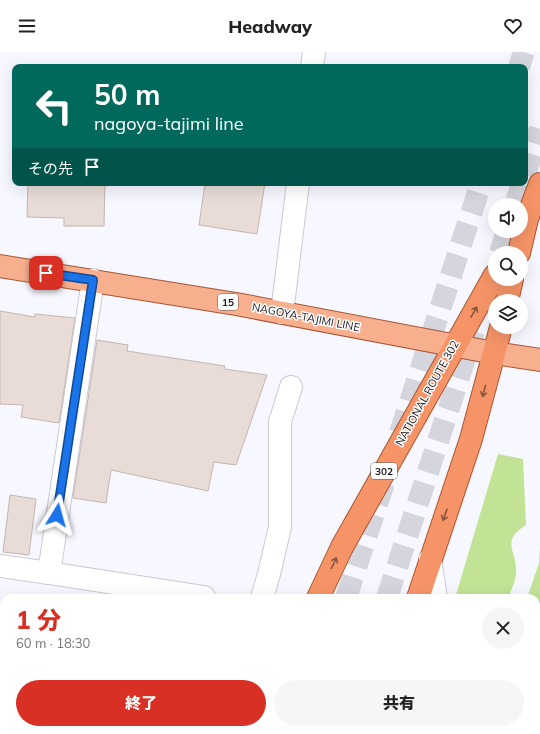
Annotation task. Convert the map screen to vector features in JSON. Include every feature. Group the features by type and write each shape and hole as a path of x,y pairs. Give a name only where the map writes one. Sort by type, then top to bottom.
{"highway":[{"path":"528,214 540,184"},
{"name":"NATIONAL ROUTE 302","path":"320,594 342,547 454,345 489,286"},
{"path":"419,594 471,439 499,334"}],"main road":[{"name":"NAGOYA-TAJIMI LINE","path":"0,266 93,280 282,313 494,353 540,360"}],"street":[{"path":"312,64 314,52"},
{"path":"282,313 298,186"},
{"path":"49,573 93,280"},
{"path":"263,594 280,527 280,422 291,387"},
{"path":"430,559 435,594"},
{"path":"0,566 185,594"}],"green space":[{"path":"498,454 523,459 526,525 518,531 511,542 516,566 516,574 510,594 456,594"},
{"path":"540,548 540,594 528,594 539,563"}],"building":[{"path":"28,186 105,186 104,226 64,226 64,218 27,217"},
{"path":"205,186 265,186 257,234 199,225"},
{"path":"0,311 35,317 35,314 75,318 59,423 21,417 23,405 0,404"},
{"path":"97,340 128,345 127,351 225,366 224,369 267,375 236,465 214,462 208,491 111,470 106,503 73,498"},
{"path":"10,495 36,499 29,555 3,552"}],"tunnel":[{"path":"520,64 524,52"},
{"path":"528,166 540,129"},
{"path":"400,433 480,186"},
{"path":"517,198 521,186"},
{"path":"502,246 505,238"},
{"path":"388,594 474,331"},
{"path":"347,594 384,483"}],"route":[{"path":"46,273 93,280 87,311 57,515"}]}
